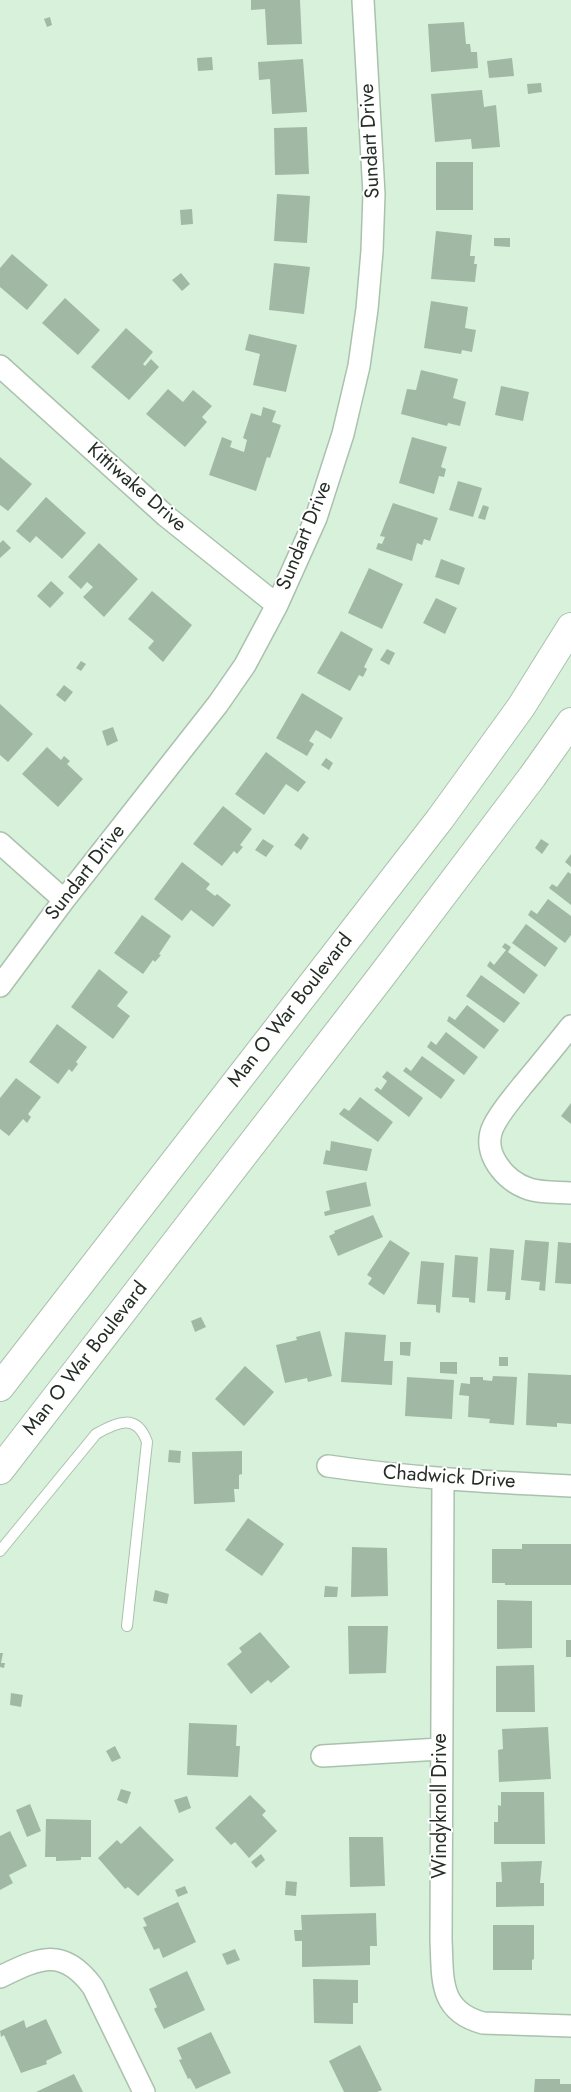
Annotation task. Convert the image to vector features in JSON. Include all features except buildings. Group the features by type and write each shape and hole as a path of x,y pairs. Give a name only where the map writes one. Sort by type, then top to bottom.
{"main road":[{"name":"Man O War Boulevard","path":"0,1387 440,819 521,707 571,627"},
{"name":"Man O War Boulevard","path":"0,1470 380,978 532,778 571,722"}],"street":[{"name":"Sundart Drive","path":"0,986 64,900 218,704 245,665 277,605 316,518 343,434 358,366 367,308 372,252 374,194 363,0"},
{"name":"Kittiwake Drive","path":"0,366 166,516 277,605"},
{"path":"0,843 64,900"},
{"path":"571,1026 503,1110 492,1128 490,1141 492,1155 500,1170 511,1181 530,1190 571,1193"},
{"name":"Chadwick Drive","path":"328,1466 375,1473 443,1479 571,1486"},
{"name":"Windyknoll Drive","path":"443,1479 440,1749 441,1940 444,1990 457,2011 476,2022 571,2026"},
{"path":"322,1756 440,1749"},
{"path":"0,1977 27,1964 47,1958 74,1966 93,1987 144,2092"}],"lane":[{"path":"0,1551 96,1434 116,1423 134,1423 143,1430 147,1442 127,1626"}]}
